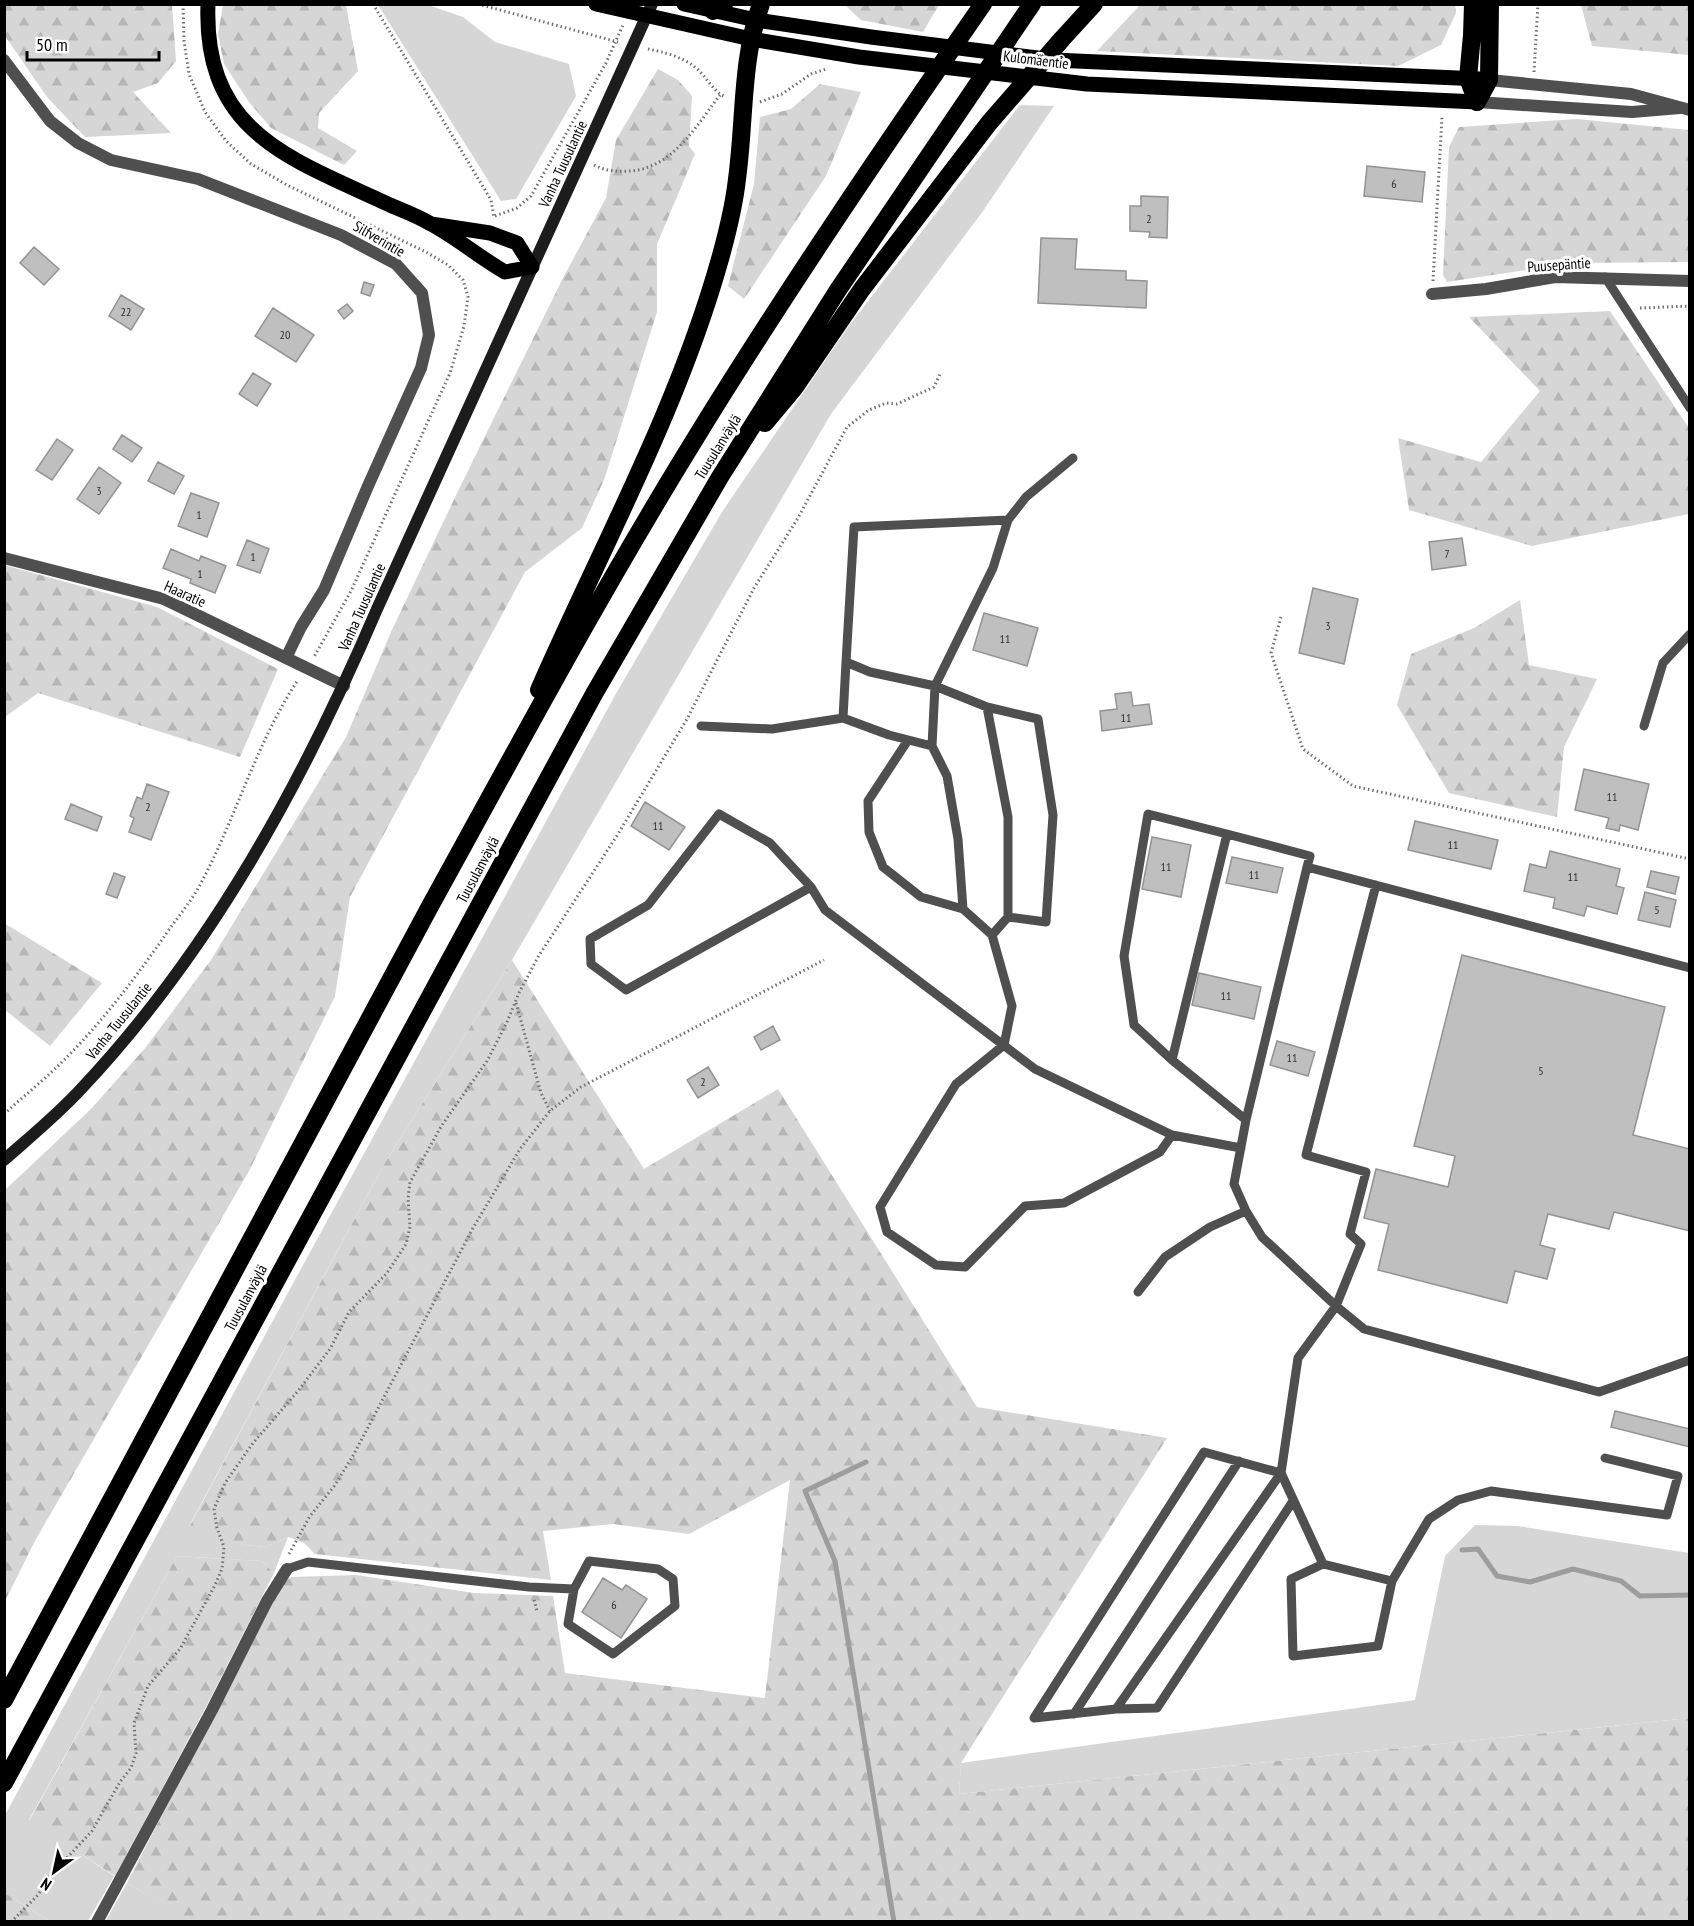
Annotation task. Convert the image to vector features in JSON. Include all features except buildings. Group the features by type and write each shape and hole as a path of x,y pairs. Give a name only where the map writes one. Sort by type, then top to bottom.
{"highway":[{"name":"Tuusulanväylä","path":"4,1700 329,1093 497,785 639,532 799,274 983,4"},
{"name":"Tuusulanväylä","path":"4,1783 594,694 720,477 838,290 1032,4"},
{"path":"720,477 795,387 862,289 989,123 1094,4"},
{"path":"1473,4 1468,78 1477,102"},
{"path":"1477,102 1489,81 1490,4"},
{"path":"497,785 576,605 644,462 689,350 720,259 737,180 743,100 752,39 759,12"}],"main road":[{"path":"208,4 210,38 219,77 237,112 254,132 277,150 299,162 431,224 504,272 532,267 517,243 490,233 431,224"},
{"name":"Kulomäentie","path":"596,4 752,39 859,57 1087,84 1477,102"},
{"name":"Vanha Tuusulantie","path":"4,1160 80,1091 136,1027 187,960 285,804 344,686 652,4"},
{"name":"Kulomäentie","path":"684,4 759,12 871,37 1054,60 1468,78 1489,81"}],"street":[{"name":"Silfverintie","path":"4,60 50,121 78,143 111,160 198,179 341,235 396,264 422,293 429,335 421,368 324,590 301,627 286,658"},
{"path":"1489,81 1631,94 1685,109"},
{"path":"1477,102 1632,112 1685,109"},
{"name":"Puusepäntie","path":"1432,294 1486,289 1555,277 1689,281"},
{"name":"Haaratie","path":"4,558 164,599 344,686"},
{"path":"97,1922 212,1710 267,1601 287,1569"}],"lane":[{"path":"1605,277 1689,408"},
{"path":"963,909 958,839 947,776 932,746 934,686 993,568 1008,520 1026,497 1074,458"},
{"path":"843,718 854,527 1008,520"},
{"path":"1644,726 1663,663 1689,634"},
{"path":"846,662 870,672 934,686 987,707 1038,719 1053,815 1046,922 1008,917"},
{"path":"987,707 1008,818 1008,917 992,935"},
{"path":"701,726 772,729 843,718 932,746"},
{"path":"908,740 868,801 869,832 883,867 921,897 963,909 992,935 1012,1006 1004,1045 956,1084 880,1207 887,1232 936,1265 965,1268 1025,1206 1064,1203 1160,1152 1172,1135"},
{"path":"811,887 626,990 591,964 590,939 648,905 719,814 770,843 811,887 825,910 1035,1069 1172,1135 1241,1148"},
{"path":"1246,1120 1172,1060 1134,1025 1124,956 1148,814 1310,856 1246,1120 1234,1184 1246,1211 1262,1237 1364,1329 1599,1392 1689,1360"},
{"path":"1172,1060 1227,834"},
{"path":"1307,867 1689,968"},
{"path":"1116,1709 1281,1473 1298,1358 1336,1306 1361,1244 1350,1234 1366,1172 1306,1155 1376,885"},
{"path":"1138,1292 1165,1257 1210,1227 1246,1211"},
{"path":"1281,1473 1204,1452 1034,1718 1116,1709 1157,1708 1293,1501"},
{"path":"1392,1581 1323,1564 1291,1579 1293,1656 1378,1646 1392,1581 1429,1519 1458,1500 1491,1491 1667,1515 1678,1476 1605,1458"},
{"path":"1074,1714 1239,1461"},
{"path":"1281,1473 1323,1564"},
{"path":"590,1561 658,1569 673,1579 675,1606 613,1654 568,1624 574,1589 590,1561"},
{"path":"287,1569 308,1562 529,1587 574,1589"}],"path":[{"path":"373,4 490,200 495,216 517,208 531,196 606,63 624,24"},
{"path":"478,4 620,42"},
{"path":"1534,75 1538,4"},
{"path":"643,48 690,63 720,95 759,102 782,94 812,74 832,67"},
{"path":"581,159 600,168 618,172 644,170 662,162 688,136 720,95"},
{"path":"1432,294 1443,112"},
{"path":"4,1114 60,1064 97,1023 141,969 198,888 232,818 268,730 280,707 326,638 351,591 450,373 464,326 468,297 463,279"},
{"path":"1626,309 1689,306"},
{"path":"11,1922 38,1895 49,1877 92,1831 130,1768 136,1754 134,1723 148,1686 180,1649 222,1569 224,1547 217,1528 214,1509 225,1483 253,1443 330,1349 349,1312 387,1273 406,1244 410,1227 408,1198 410,1182 442,1125 487,1061 538,957 618,834 687,719 754,588 798,518 847,427 868,410 885,403 897,404 934,387 941,372"},
{"path":"1281,617 1271,653 1303,749 1353,786 1689,859"},
{"path":"287,1569 289,1550 354,1454 473,1228 520,1149 550,1111 581,1087 824,960"},
{"path":"516,1001 541,1093 550,1111"}],"green space":[{"path":"1455,4 1456,13 1441,45 1398,66 1097,51 1140,5"},
{"path":"4,5 172,5 176,61 158,83 133,92 171,133 85,137 47,97 5,36"},
{"path":"223,5 346,5 358,71 319,113 318,128 357,151 344,165 271,128 249,102 224,64 218,34"},
{"path":"378,5 428,5 463,17 495,42 569,64 576,96 516,199 501,201"},
{"path":"845,5 939,5 923,32 861,20"},
{"path":"1581,5 1689,5 1689,55 1592,46"},
{"path":"658,69 678,80 692,96 689,146 695,154 657,244 657,312 604,480 582,528 525,572 350,897 335,996 249,1171 36,1539 5,1601 5,1190 92,1108 146,1047 211,960 346,737 391,632 459,489 563,278 606,198 616,140"},
{"path":"820,84 861,92 826,176 744,299 728,286 754,184 760,117 791,109"},
{"path":"1020,105 1054,106 983,211 831,414 512,960 383,1166 189,1526 245,1545 266,1547 288,1537 274,1573 262,1561 177,1556 29,1820 114,1876 88,1921 49,1921 5,1893 4,1817 618,690 722,512 848,327"},
{"path":"1577,119 1689,130 1689,262 1572,263 1447,282 1443,275 1449,147 1459,127"},
{"path":"1610,311 1689,428 1689,514 1532,546 1409,510 1398,438 1481,462 1540,391 1469,317"},
{"path":"4,565 157,607 278,669 240,757 38,693 5,717"},
{"path":"1520,600 1529,665 1597,679 1564,747 1557,817 1449,793 1397,705 1411,654 1474,628"},
{"path":"4,923 102,983 50,1046 5,1010"},
{"path":"512,960 644,1169 778,1089 977,1407 1167,1438 961,1763 959,1794 1689,1718 1689,1921 194,1922 127,1883 280,1586 291,1577 356,1575 474,1593 553,1596 565,1673 765,1698 790,1480 689,1534 613,1524 543,1531 551,1580 315,1554 304,1543 288,1537 266,1547 245,1545 189,1527 383,1166"},
{"path":"1475,1525 1518,1526 1689,1553 1689,1718 959,1794 961,1763 1415,1700 1445,1556"},
{"path":"177,1556 262,1561 274,1573 208,1703 115,1876 29,1821"},
{"path":"127,1883 194,1921 105,1922"},
{"path":"5,1893 49,1921 5,1921"}],"waterway":[{"path":"866,1462 805,1491 835,1561 894,1922"},
{"path":"1462,1550 1478,1549 1497,1576 1530,1582 1573,1569 1621,1581 1640,1596 1690,1595"}]}
